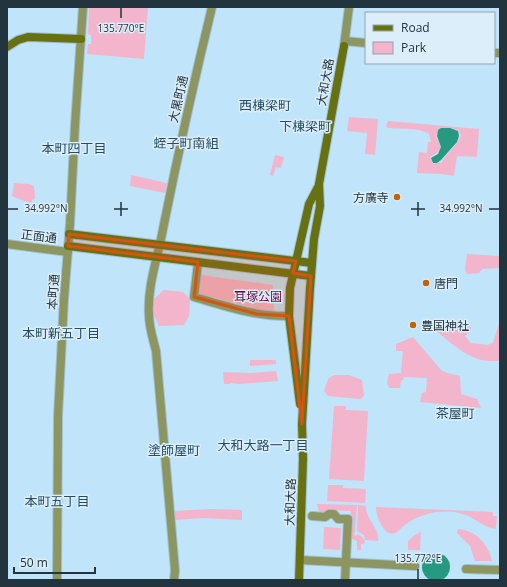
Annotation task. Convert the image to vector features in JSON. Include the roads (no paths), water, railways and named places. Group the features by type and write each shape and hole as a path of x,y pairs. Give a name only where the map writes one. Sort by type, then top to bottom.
{"street":[{"name":"本町通","path":"57,580 58,416 83,7"},
{"name":"大黒町通","path":"174,580 175,570 156,351 148,316 149,300 156,257 160,244 180,143 212,7"},
{"name":"大和大路","path":"319,184 344,44 349,7"},
{"path":"7,47 18,40 28,37 81,39"},
{"path":"344,44 365,43"},
{"path":"302,424 289,316 290,288 309,204 319,184"},
{"path":"302,424 312,263 320,206 319,184"},
{"path":"69,234 312,263"},
{"name":"正面通","path":"7,244 68,249"},
{"path":"68,249 156,257 311,276"},
{"path":"198,262 194,297 257,314 289,316"},
{"name":"大和大路","path":"299,580 303,460 302,424"},
{"path":"312,516 325,517 329,514 334,514 338,519 348,520 345,580"},
{"path":"300,560 415,566"},
{"path":"466,569 500,570"}],"place":[{"name":"方廣寺","path":"397,197"},
{"name":"唐門","path":"426,283"},
{"name":"豊国神社","path":"413,325"}],"district":[{"name":"西棟梁町","path":"265,105"},
{"name":"下棟梁町","path":"305,126"},
{"name":"蛭子町南組","path":"186,143"},
{"name":"本町四丁目","path":"74,148"},
{"name":"本町新五丁目","path":"61,333"},
{"name":"茶屋町","path":"455,413"},
{"name":"大和大路一丁目","path":"263,445"},
{"name":"塗師屋町","path":"174,450"},
{"name":"本町五丁目","path":"57,501"}],"park label":[{"name":"耳塚公園","path":"258,296"}]}
